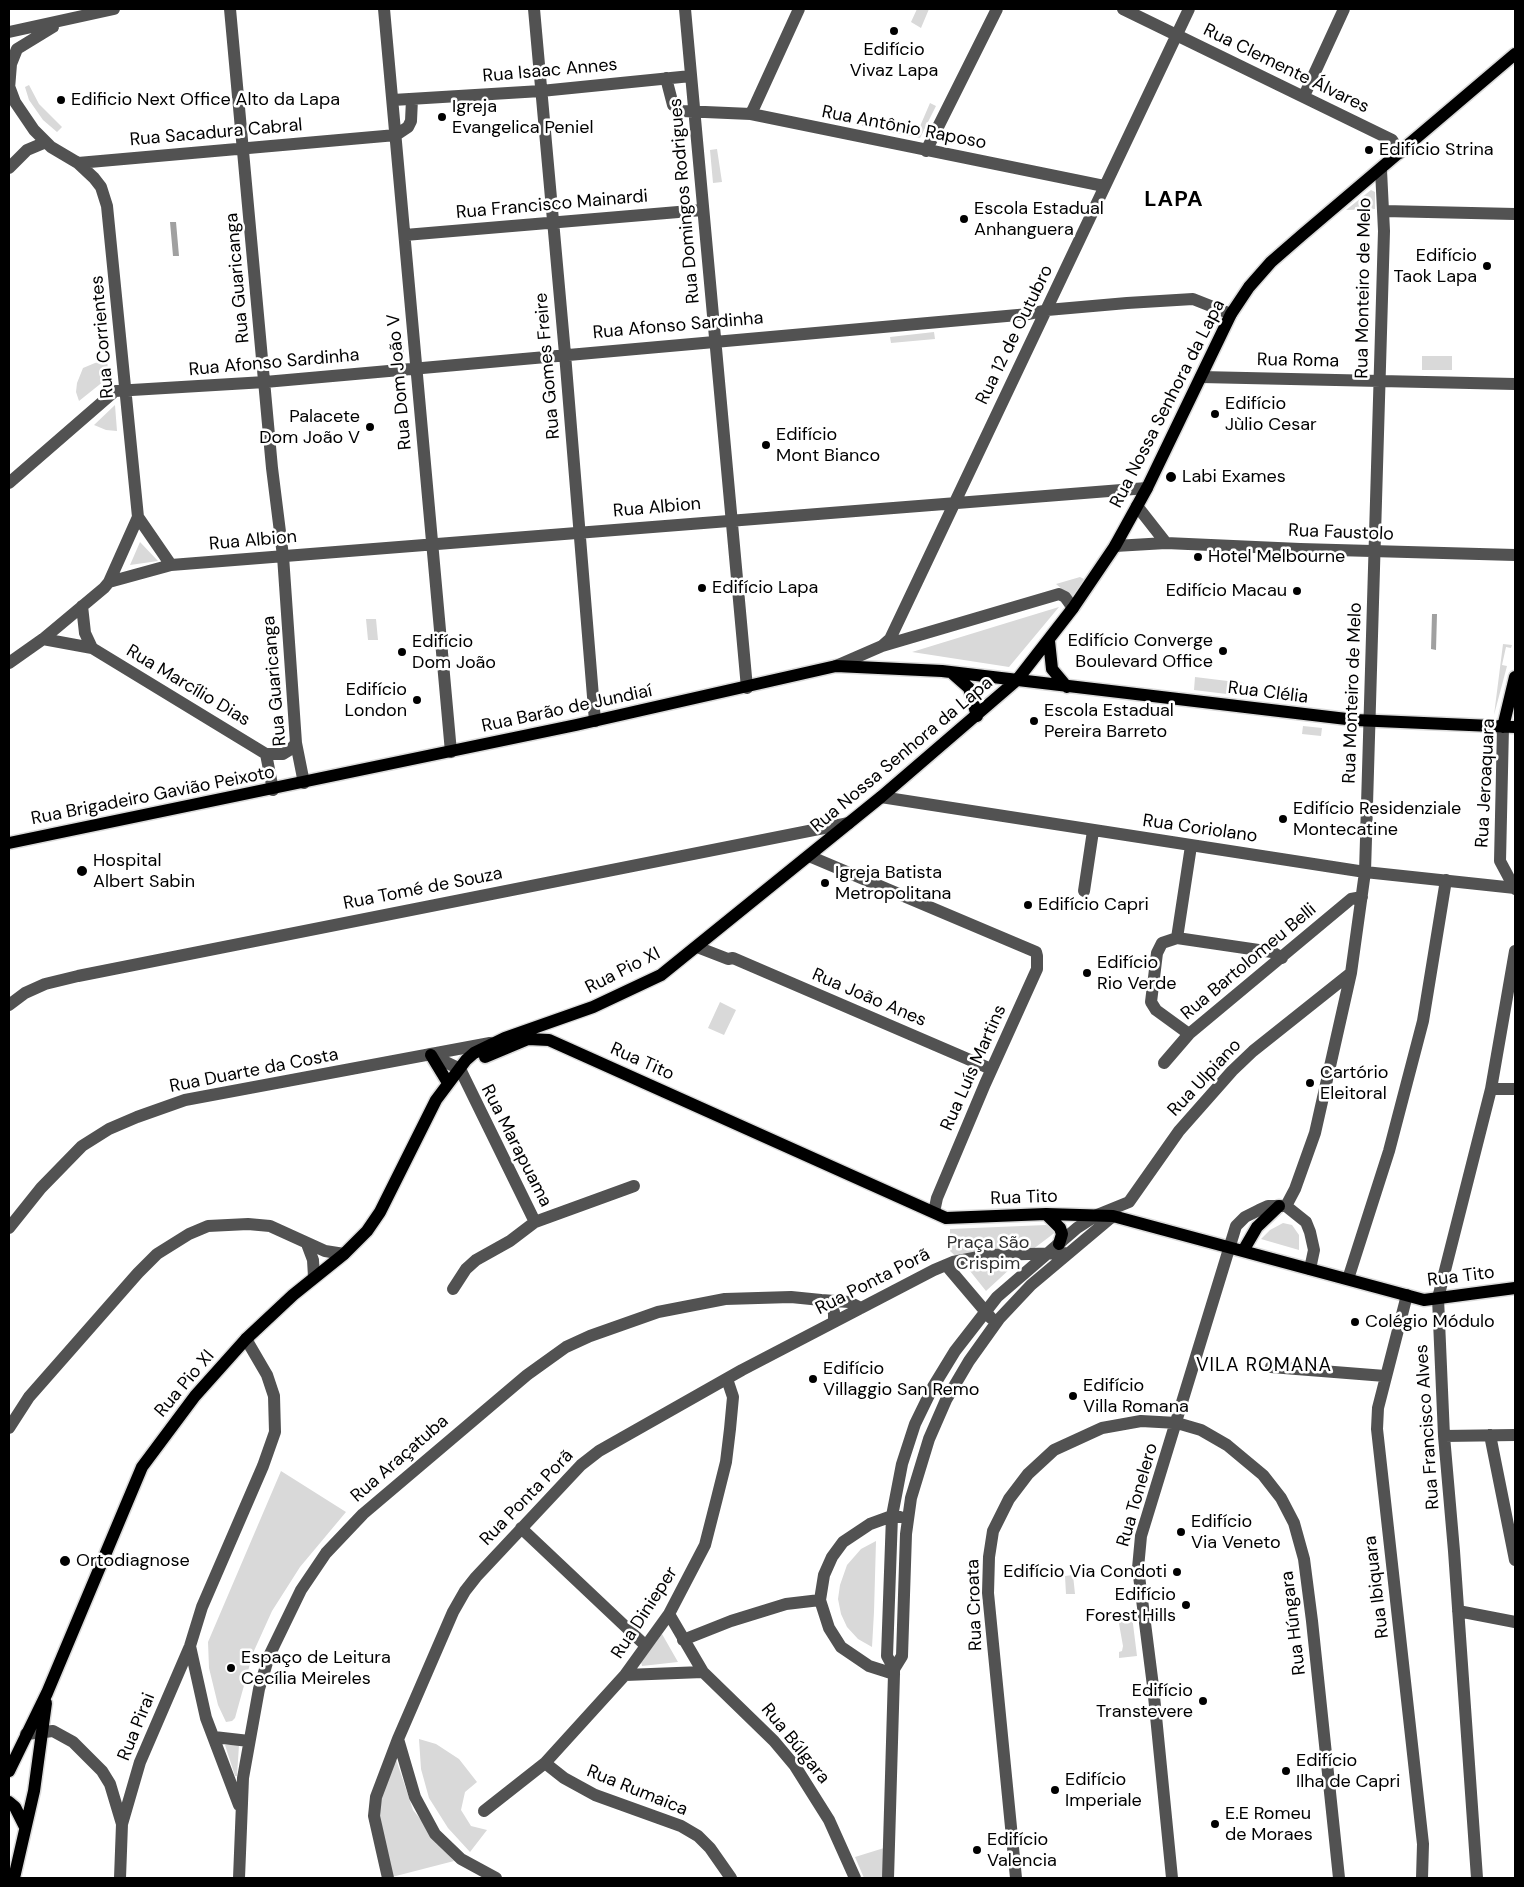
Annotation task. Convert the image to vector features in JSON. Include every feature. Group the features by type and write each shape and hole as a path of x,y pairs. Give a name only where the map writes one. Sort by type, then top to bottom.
{"main road":[{"name":"Rua Nossa Senhora da Lapa","path":"809,856 977,716 1017,680 1049,641 1114,546 1147,488 1230,314 1249,287 1271,262 1515,54"},
{"path":"1049,641 1052,670 1067,687"},
{"name":"Rua Barão de Jundiaí","path":"304,783 747,688 836,666 952,673"},
{"name":"Rua Clélia","path":"952,673 1369,721 1509,727"},
{"path":"952,673 969,688 977,716"},
{"name":"Rua Jeroaquara","path":"1509,727 1515,677"},
{"name":"Rua Brigadeiro Gavião Peixoto","path":"9,843 304,783"},
{"name":"Rua Pio XI","path":"9,1771 47,1693 142,1467 196,1396 246,1339 314,1277 344,1254 374,1221 427,1117 448,1083 474,1053 497,1041 558,1020 649,982 700,944 809,856"},
{"path":"558,1020 560,1044"},
{"name":"Rua Pio XI","path":"460,1070 497,1051 528,1039 542,1038 560,1044"},
{"name":"Rua Tito","path":"560,1044 946,1218 1046,1214 1113,1216 1424,1300 1515,1288"},
{"path":"431,1055 448,1083"},
{"path":"1243,1251 1257,1226 1283,1206"},
{"path":"1046,1214 1060,1228 1062,1234 1059,1244"},
{"path":"14,1878 34,1791 47,1693"},
{"path":"9,1802 15,1807 25,1827"}],"street":[{"name":"Rua Guaricanga","path":"230,9 272,468 283,556 296,743 304,783"},
{"name":"Rua Dom João V","path":"384,9 451,752"},
{"name":"Rua Gomes Freire","path":"534,9 595,721"},
{"name":"Rua Domingos Rodrigues","path":"685,9 696,112 702,210 747,688"},
{"path":"751,114 799,9"},
{"path":"926,151 997,9"},
{"name":"Rua Clemente Álvares","path":"1123,9 1392,140 1400,153"},
{"name":"Rua 12 de Outubro","path":"882,646 890,639 1189,9"},
{"path":"1304,96 1344,9"},
{"path":"9,32 108,10"},
{"path":"69,19 31,39 18,49 11,64 9,87 25,118 46,142 78,163"},
{"path":"9,26 26,29"},
{"name":"Rua Isaac Annes","path":"392,100 541,91 691,76"},
{"name":"Rua Antônio Raposo","path":"666,78 675,108 682,111 751,114 1104,186"},
{"path":"396,135 408,127 411,121 412,99"},
{"name":"Rua Sacadura Cabral","path":"78,163 396,135"},
{"path":"9,168 27,150 46,142"},
{"name":"Rua Corrientes","path":"78,163 101,187 107,206 138,517"},
{"name":"Rua Monteiro de Melo","path":"1283,1206 1295,1189 1315,1133 1351,973 1365,872 1376,552 1384,211 1381,170"},
{"name":"Rua Francisco Mainardi","path":"405,235 702,210"},
{"path":"1384,211 1515,214"},
{"name":"Rua Afonso Sardinha","path":"125,390 265,382 715,340 1029,314 1047,310 1193,299 1230,314"},
{"name":"Rua Roma","path":"1201,377 1515,384"},
{"path":"9,483 108,395 115,391 125,390"},
{"name":"Rua Albion","path":"109,582 170,564 1147,488"},
{"path":"1137,506 1166,543"},
{"path":"138,517 170,564"},
{"path":"9,663 43,639 109,582 138,517"},
{"name":"Rua Faustolo","path":"1114,546 1166,543 1376,552 1515,555"},
{"path":"836,666 882,646 1059,594 1065,597 1073,608"},
{"path":"82,606 85,633 92,648"},
{"name":"Rua Marcílio Dias","path":"43,639 92,648 266,754"},
{"name":"Rua Jeroaquara","path":"1509,727 1500,861 1515,888"},
{"path":"273,790 266,754 283,754 292,750 296,743"},
{"name":"Rua Coriolano","path":"881,797 1365,872 1515,888"},
{"name":"Rua Tomé de Souza","path":"9,1005 25,993 45,984 78,976 849,823"},
{"path":"1084,891 1094,831"},
{"path":"1177,938 1192,846"},
{"name":"Rua Luís Martins","path":"809,856 1036,952 1037,969 930,1211"},
{"path":"1348,1279 1389,1151 1424,1021 1446,880"},
{"name":"Rua Bartolomeu Belli","path":"1164,1063 1189,1034 1351,899 1362,897"},
{"path":"1189,1034 1156,1010 1151,1002 1159,948 1166,940 1177,938 1272,952 1282,958"},
{"name":"Rua João Anes","path":"700,944 730,955 733,958 992,1069"},
{"name":"Rua Francisco Alves","path":"1477,1878 1444,1436 1438,1298 1491,1089 1515,951"},
{"name":"Rua Ulpiano","path":"1097,1215 1126,1204 1179,1132 1232,1071 1351,973"},
{"name":"Rua Duarte da Costa","path":"9,1228 41,1188 82,1146 110,1129 137,1117 185,1100 497,1041"},
{"path":"431,1055 460,1070"},
{"name":"Rua Marapuama","path":"454,1289 466,1269 476,1260 510,1242 535,1222 460,1070"},
{"path":"1491,1089 1515,1089"},
{"path":"535,1222 634,1186"},
{"path":"1132,1197 1132,1209 1137,1222"},
{"name":"Rua Tonelero","path":"1172,1878 1138,1553 1236,1226 1245,1216 1268,1206 1283,1206"},
{"path":"1283,1206 1306,1222 1314,1250 1310,1269"},
{"path":"894,1672 887,1656 892,1516 902,1464 915,1424 933,1387 955,1351 997,1297 1077,1228 1097,1215"},
{"path":"888,1878 894,1672 902,1656 908,1518 919,1467 932,1431 949,1396 969,1361 996,1323 1031,1285 1113,1216"},
{"path":"9,1428 29,1397 138,1273 157,1254 175,1242 208,1226 248,1224 270,1226 325,1251 344,1254"},
{"path":"307,1244 313,1260 314,1277"},
{"path":"996,1323 984,1312 946,1265 989,1255 1069,1253"},
{"name":"Rua Ponta Porã","path":"388,1878 374,1808 379,1784 464,1591 521,1528 581,1465 593,1456 727,1379 946,1265"},
{"name":"Rua Ibiquara","path":"1407,1295 1378,1408 1378,1443 1422,1834 1422,1878"},
{"name":"Rua Araçatuba","path":"239,1878 241,1808 249,1741 259,1689 269,1656 301,1590 326,1553 363,1514 527,1374 566,1347 590,1336 677,1306 725,1299 757,1297 820,1300 849,1302 861,1308"},
{"path":"820,1300 831,1306 834,1322"},
{"name":"Rua Pirai","path":"122,1824 140,1762 190,1646 202,1607 263,1466 275,1432 274,1396 263,1366 246,1339"},
{"path":"955,1351 969,1361"},
{"path":"1272,1367 1385,1376"},
{"name":"Rua Dinieper","path":"484,1810 545,1763 625,1675 669,1614 705,1545 726,1462 733,1397 727,1379"},
{"path":"933,1387 949,1396"},
{"name":"Rua Croata","path":"1016,1878 988,1593 989,1557 993,1531 1009,1499 1028,1474 1054,1450 1076,1438 1121,1423 1141,1420 1176,1423"},
{"name":"Rua Húngara","path":"1176,1423 1201,1430 1227,1445 1256,1469 1281,1498 1294,1523 1304,1559 1312,1620 1339,1878"},
{"path":"915,1424 932,1431"},
{"path":"1490,1435 1515,1560"},
{"path":"1444,1436 1515,1435"},
{"path":"902,1464 919,1467"},
{"path":"894,1672 870,1666 841,1647 829,1628 820,1600 824,1575 832,1557 843,1542 870,1524 892,1516 908,1518"},
{"path":"521,1528 646,1646"},
{"path":"684,1640 731,1621 786,1604 820,1600"},
{"path":"1458,1611 1515,1622"},
{"name":"Rua Búlgara","path":"669,1614 704,1672 774,1741 794,1766 829,1820 856,1878"},
{"path":"190,1646 206,1718 241,1808"},
{"path":"625,1675 704,1672"},
{"path":"26,1734 42,1731 52,1732 73,1742 102,1771 110,1784 122,1824 120,1878"},
{"path":"214,1737 249,1741"},
{"path":"40,1746 45,1740 51,1739 73,1742"},
{"path":"398,1739 415,1797 435,1834 461,1859 496,1878"},
{"name":"Rua Rumaica","path":"545,1763 564,1778 595,1795 681,1826 698,1836 710,1848 731,1878"}],"green space":[{"path":"917,9 929,9 921,28 911,22"},
{"path":"29,85 39,104 62,127 57,132 43,120 29,100 25,87"},
{"path":"930,103 936,106 920,138 862,126 865,120 918,131"},
{"path":"717,149 722,182 713,183 710,150"},
{"path":"1371,190 1375,192 1375,209 1346,210"},
{"path":"396,331 396,336 402,336 404,352 401,357 392,357 390,332"},
{"path":"934,332 935,339 891,343 890,337"},
{"path":"1422,356 1452,356 1452,370 1422,370"},
{"path":"107,360 108,370 104,381 79,401 76,392 77,383 83,368"},
{"path":"115,405 117,431 106,430 94,425"},
{"path":"140,542 158,561 130,565"},
{"path":"1080,577 1084,579 1074,596 1070,596 1056,584"},
{"path":"1059,607 1009,667 912,652 1000,625"},
{"path":"366,619 376,619 378,640 368,640"},
{"path":"1503,644 1512,645 1511,648 1506,647 1502,665 1507,666 1494,715"},
{"path":"1195,677 1244,683 1243,696 1194,690"},
{"path":"1303,726 1322,728 1321,736 1302,734"},
{"path":"720,1002 736,1010 724,1035 708,1028"},
{"path":"1283,1223 1292,1225 1299,1235 1299,1250 1261,1239 1270,1230"},
{"name":"Praça São Crispim","path":"1046,1225 1057,1231 1024,1256 986,1291 966,1266 950,1251 950,1229"},
{"path":"281,1471 346,1512 300,1567 272,1611 253,1653 235,1718 232,1721 226,1722 218,1705 209,1668 208,1642"},
{"path":"876,1541 872,1647 858,1639 847,1627 841,1614 838,1599 840,1585 847,1565 861,1549"},
{"path":"1073,1575 1075,1594 1066,1594 1065,1576"},
{"path":"1132,1616 1137,1656 1119,1658 1119,1652 1122,1651 1123,1646 1118,1618"},
{"path":"662,1634 678,1662 642,1666 641,1662"},
{"path":"419,1739 436,1744 459,1759 477,1782 465,1792 461,1810 471,1826 487,1830 470,1852 448,1828 429,1798 421,1769"},
{"path":"225,1745 239,1745 237,1776 235,1776"},
{"path":"395,1756 413,1810 454,1861 392,1877 379,1817 380,1802"},
{"path":"884,1848 883,1878 864,1878 855,1857"}],"shaded area":[{"path":"170,222 176,222 179,256 173,256"},
{"path":"1432,614 1437,614 1436,650 1431,649"}],"place":[{"name":"Edifício Vivaz Lapa","path":"894,31"},
{"name":"Edificio Next Office Alto da Lapa","path":"61,100"},
{"name":"Igreja Evangelica Peniel","path":"442,117"},
{"name":"Edifício Strina","path":"1369,150"},
{"name":"Escola Estadual Anhanguera","path":"964,219"},
{"name":"Edifício Taok Lapa","path":"1487,266"},
{"name":"Edifício Jùlio Cesar","path":"1215,414"},
{"name":"Palacete Dom João V","path":"370,427"},
{"name":"Edifício Mont Bianco","path":"766,445"},
{"name":"Labi Exames","path":"1171,477"},
{"name":"Hotel Melbourne","path":"1198,557"},
{"name":"Edifício Lapa","path":"702,588"},
{"name":"Edifício Macau","path":"1297,591"},
{"name":"Edifício Converge Boulevard Office","path":"1223,651"},
{"name":"Edifício Dom João","path":"402,652"},
{"name":"Edifício London","path":"417,700"},
{"name":"Escola Estadual Pereira Barreto","path":"1034,721"},
{"name":"Edifício Residenziale Montecatine","path":"1283,819"},
{"name":"Hospital Albert Sabin","path":"82,871"},
{"name":"Igreja Batista Metropolitana","path":"825,883"},
{"name":"Edifício Capri","path":"1028,905"},
{"name":"Edifício Rio Verde","path":"1087,973"},
{"name":"Cartório Eleitoral","path":"1310,1083"},
{"name":"Colégio Módulo","path":"1355,1322"},
{"name":"Edifício Villaggio San Remo","path":"813,1379"},
{"name":"Edifício Villa Romana","path":"1073,1396"},
{"name":"Edifício Via Veneto","path":"1181,1532"},
{"name":"Ortodiagnose","path":"65,1561"},
{"name":"Edifício Via Condoti","path":"1177,1572"},
{"name":"Edifício Forest Hills","path":"1186,1605"},
{"name":"Espaço de Leitura Cecília Meireles","path":"231,1668"},
{"name":"Edifício Transtevere","path":"1203,1701"},
{"name":"Edifício Ilha de Capri","path":"1286,1771"},
{"name":"Edifício Imperiale","path":"1055,1790"},
{"name":"E.E Romeu de Moraes","path":"1215,1824"},
{"name":"Edifício Valencia","path":"977,1850"}],"district":[{"name":"LAPA","path":"1174,200"},
{"name":"VILA ROMANA","path":"1264,1366"}]}
